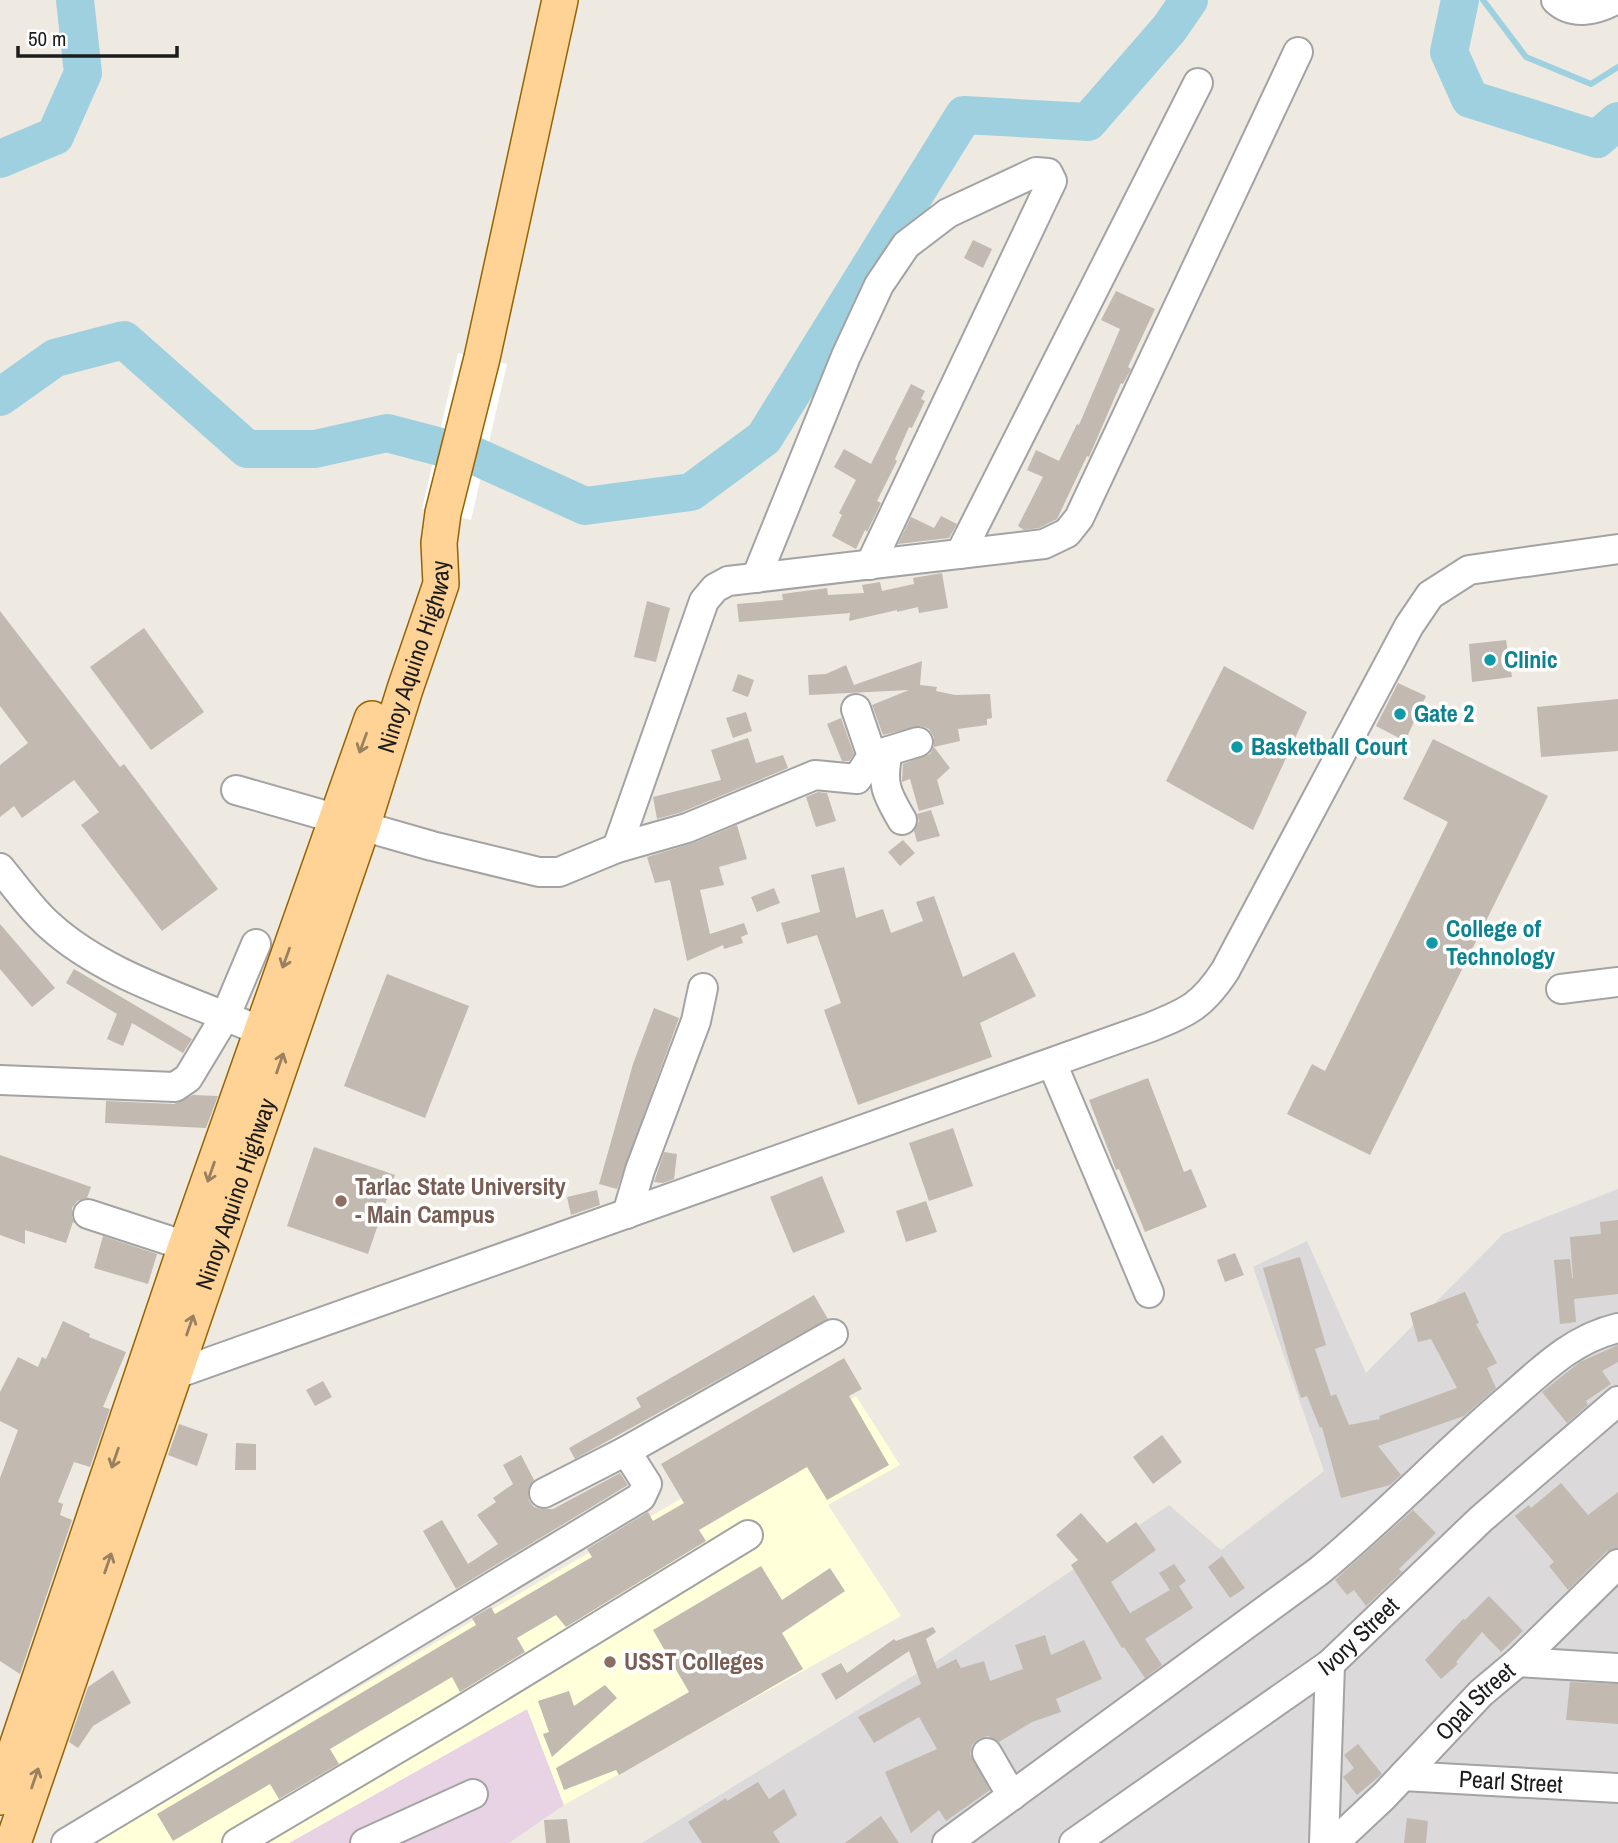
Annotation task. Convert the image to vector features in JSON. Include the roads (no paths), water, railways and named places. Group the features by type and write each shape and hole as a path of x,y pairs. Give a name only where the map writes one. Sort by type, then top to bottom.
{"main road":[{"name":"Ninoy Aquino Highway","path":"0,1797 146,1411 173,1375 190,1264 349,823 381,694 418,575 441,528 482,358 560,0"},
{"name":"Ninoy Aquino Highway","path":"13,1843 260,1031 349,823"}],"street":[{"path":"1556,0 1561,5 1576,10 1594,9 1615,0"},
{"path":"617,848 704,601 715,588 729,581 1044,544 1067,533 1079,518 1298,52"},
{"path":"960,554 1198,83"},
{"path":"756,578 846,356 879,285 906,245 948,213 1036,172 1048,173 1052,181 870,565"},
{"path":"173,1375 1186,1013 1210,994 1225,971 1409,626 1430,596 1469,570 1618,549"},
{"path":"856,709 880,754 887,795 902,820"},
{"path":"236,790 349,823 539,872 559,872 617,848 687,828 815,775 857,779 880,754 918,742"},
{"path":"0,868 48,925 89,955 113,969 260,1031"},
{"path":"0,1080 175,1087 188,1078 226,1015 256,944"},
{"path":"1561,989 1618,982"},
{"path":"627,1214 648,1147 696,1021 703,988"},
{"path":"1052,1063 1149,1293"},
{"path":"88,1214 190,1264"},
{"path":"947,1843 1319,1571 1373,1526 1454,1446 1563,1351 1597,1333 1618,1328"},
{"path":"544,1493 626,1451 833,1334"},
{"name":"Ivory Street","path":"1074,1843 1330,1664 1481,1519 1618,1401"},
{"path":"66,1843 641,1497 647,1484 626,1451"},
{"path":"237,1843 454,1715 748,1535"},
{"name":"Opal Street","path":"1334,1843 1403,1776 1481,1693 1518,1662 1618,1564"},
{"path":"1518,1662 1618,1668"},
{"path":"1324,1843 1330,1664"},
{"path":"987,1753 1012,1796"},
{"name":"Pearl Street","path":"1403,1776 1618,1788"},
{"path":"365,1843 473,1794"}],"waterway":[{"path":"0,159 55,136 83,73 75,0"},
{"path":"0,397 55,358 124,340 247,449 315,449 387,433 475,456 585,506 691,492 764,438 964,115 1088,122 1169,29 1189,0"},
{"path":"1460,0 1449,52 1470,99 1597,139 1618,121"},
{"path":"1483,0 1526,57 1591,84 1618,67"}],"place":[{"name":"Clinic","path":"1490,660"},
{"name":"Gate 2","path":"1400,714"},
{"name":"Basketball Court","path":"1237,747"},
{"name":"College of Technology","path":"1432,943"},
{"name":"Tarlac State University - Main Campus","path":"341,1201"},
{"name":"USST Colleges","path":"610,1662"}]}
